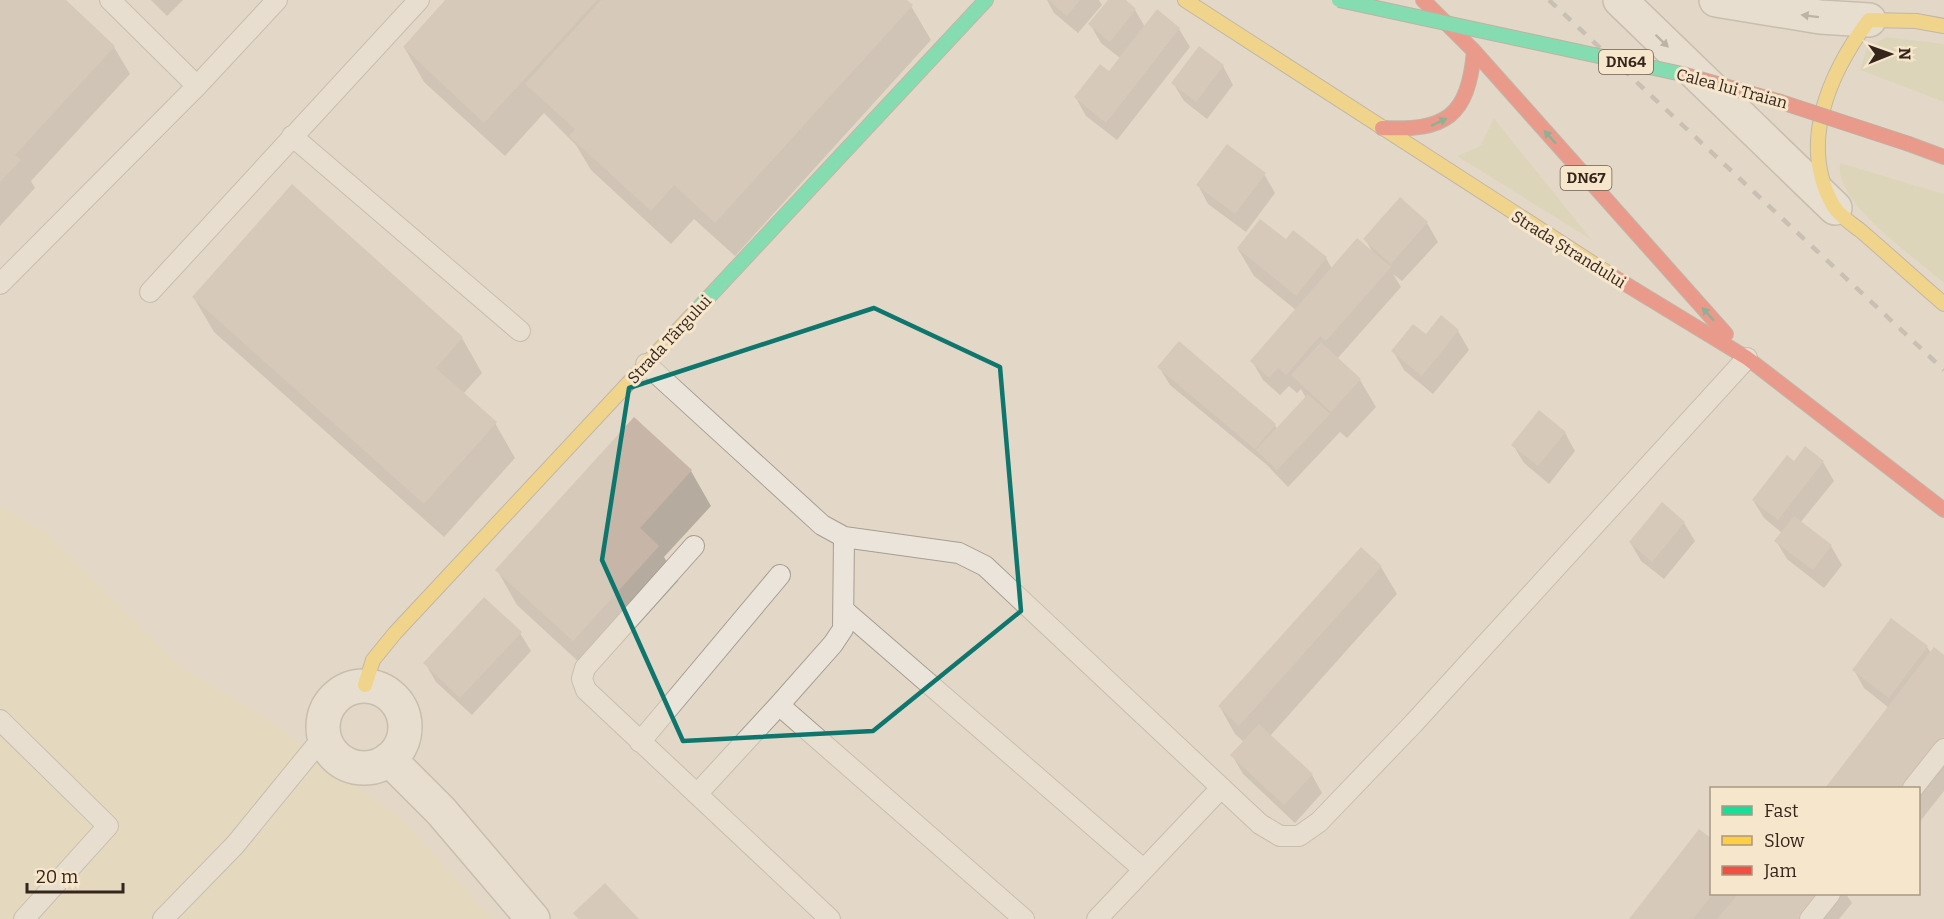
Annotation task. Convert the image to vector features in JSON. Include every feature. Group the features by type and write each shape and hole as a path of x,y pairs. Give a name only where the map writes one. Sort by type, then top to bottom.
{"main road":[{"name":"Strada Târgului","path":"365,685 373,660 380,648 986,0"},
{"name":"Strada Ștrandului","path":"1185,0 1571,251 1747,358 1944,510"},
{"name":"Calea lui Traian","path":"1339,0 1404,17 1650,67 1795,106 1944,157"},
{"name":"DN67","path":"1423,0 1474,51 1747,358"},
{"path":"1944,26 1878,10 1838,64 1826,93 1818,129 1820,161 1835,208 1944,304"},
{"name":"DN67","path":"1382,128 1413,131 1434,126 1454,115 1466,101 1473,80 1474,51"}],"street":[{"path":"1620,0 1835,208"},
{"path":"1716,0 1820,17 1878,10"},
{"path":"365,685 380,688 391,696 400,707 405,721 404,735 399,748 389,759 368,768 356,767 335,756 324,736 323,722 336,696 350,688 365,685"},
{"path":"389,759 441,811 533,919"}],"lane":[{"path":"110,0 197,86"},
{"path":"0,284 197,86 277,0"},
{"path":"150,292 419,0"},
{"path":"292,136 520,331"},
{"path":"646,364 822,525 844,537 959,553 985,566 1260,825 1280,836 1299,836 1319,822 1422,716 1747,358"},
{"path":"697,794 834,644 843,629 845,611 844,537"},
{"path":"694,546 585,668 582,679 586,690 830,919"},
{"path":"640,742 780,575"},
{"path":"845,611 1143,869"},
{"path":"779,705 1024,919"},
{"path":"0,720 108,826 24,919"},
{"path":"163,919 236,845 324,736"},
{"path":"1915,787 1944,749"},
{"path":"1096,919 1221,788"},
{"path":"1810,919 1829,895"}],"highlighted area":[{"path":"874,308 1000,367 1021,611 873,731 683,741 602,560 629,388"}],"shaded area":[{"path":"1886,37 1944,44 1944,102 1860,70 1867,48"},
{"path":"1494,118 1592,240 1457,156 1480,146"},
{"path":"1840,163 1944,194 1944,283 1879,229 1863,212 1849,195 1841,178"},
{"path":"0,506 44,531 181,667 256,711 402,819 493,919 0,919"}],"building":[{"path":"0,0 66,0 115,46 15,155 21,160 0,182"},
{"path":"445,0 597,0 484,123 403,47"},
{"path":"601,0 907,0 913,5 715,223 674,185 651,211 569,136 575,129 525,84"},
{"path":"1048,0 1080,0 1067,16"},
{"path":"1108,0 1126,0 1136,9 1110,42 1088,24"},
{"path":"1157,9 1180,28 1106,123 1074,97 1100,64 1109,71"},
{"path":"1199,46 1224,65 1196,102 1171,83"},
{"path":"1227,144 1266,173 1235,214 1196,185"},
{"path":"292,184 463,337 436,368 497,422 424,504 192,297"},
{"path":"1400,197 1428,222 1391,264 1363,239"},
{"path":"1260,219 1286,239 1293,230 1327,257 1296,296 1237,248"},
{"path":"1357,238 1391,267 1326,341 1320,336 1286,375 1278,368 1269,378 1250,361"},
{"path":"1441,315 1459,330 1422,376 1391,351 1413,324 1426,334"},
{"path":"1179,341 1276,424 1255,449 1157,367"},
{"path":"1321,342 1361,379 1331,412 1291,375"},
{"path":"1308,394 1330,414 1277,470 1256,450"},
{"path":"1539,410 1566,432 1538,466 1511,445"},
{"path":"634,417 692,470 640,528 659,546 573,641 495,570"},
{"path":"1805,446 1824,461 1778,520 1752,500 1787,455 1794,461"},
{"path":"1662,502 1685,522 1652,562 1629,542"},
{"path":"1794,516 1832,545 1813,570 1774,541"},
{"path":"1361,547 1382,566 1239,726 1218,706"},
{"path":"484,597 522,632 460,698 423,663"},
{"path":"1891,618 1928,646 1889,698 1852,670"},
{"path":"1934,647 1944,655 1944,743 1910,787 1826,787"},
{"path":"1259,724 1313,774 1284,805 1230,755"},
{"path":"1699,829 1710,837 1710,895 1712,895 1693,919 1629,919"},
{"path":"605,883 639,919 578,919 573,913"},
{"path":"1737,895 1821,895 1802,919 1717,919"}],"railway":[{"path":"1549,0 1944,370"}],"traffic: fast":[{"path":"692,315 986,0"},
{"path":"1339,0 1682,74"}],"traffic: slow":[{"path":"1185,0 1614,277"},
{"path":"1944,26 1916,21 1869,20 1842,62 1831,85 1823,109 1818,159 1823,183 1837,211 1944,304"},
{"path":"365,685 373,660 395,633 692,315"}],"traffic: jam":[{"path":"1423,0 1474,51 1726,334"},
{"path":"1382,128 1423,127 1450,115 1459,105 1466,91 1474,51"},
{"path":"1682,74 1781,102 1909,144"},
{"path":"1909,144 1944,157"},
{"path":"1614,277 1747,358 1944,510"}]}
